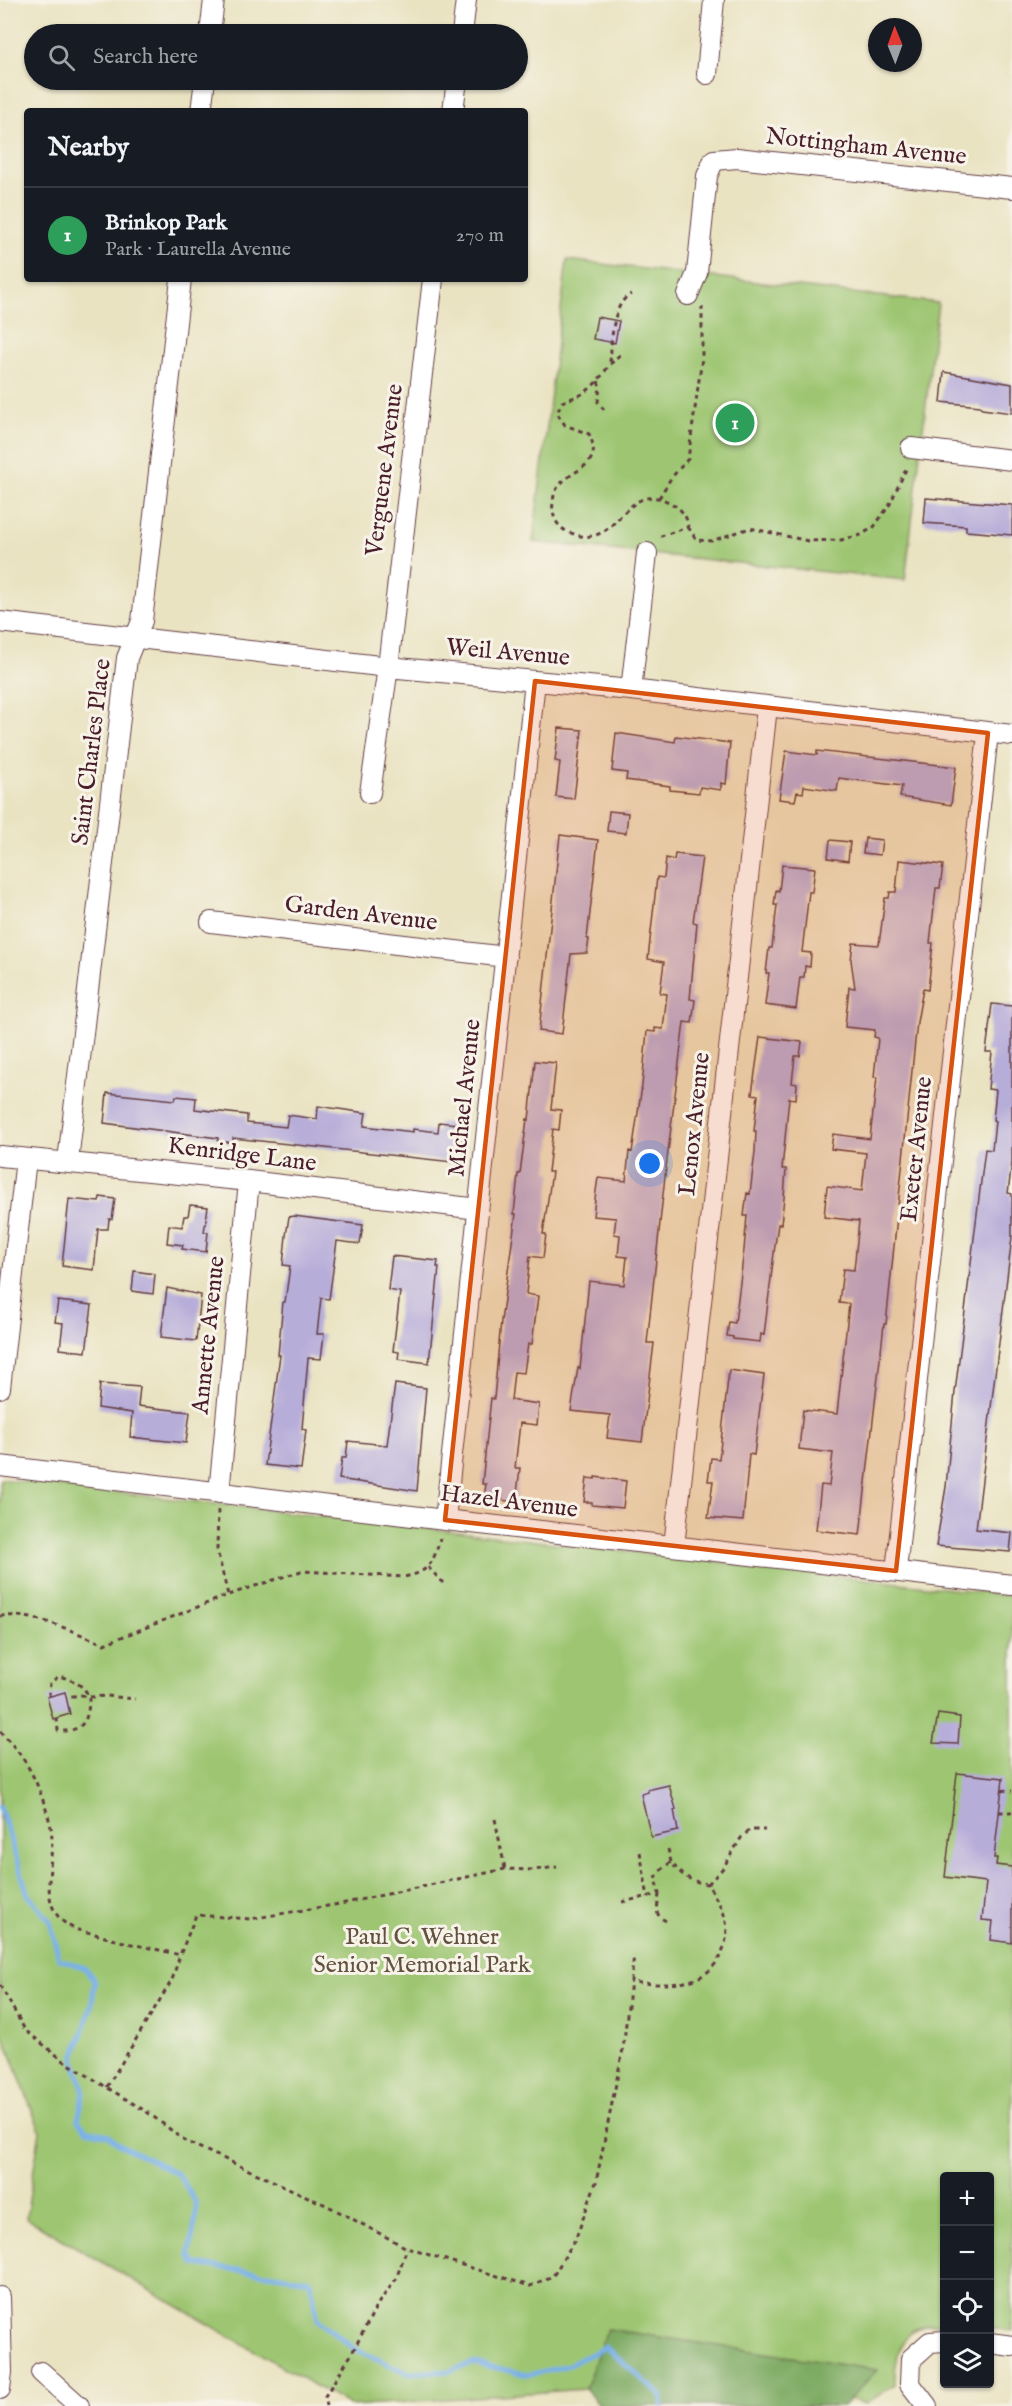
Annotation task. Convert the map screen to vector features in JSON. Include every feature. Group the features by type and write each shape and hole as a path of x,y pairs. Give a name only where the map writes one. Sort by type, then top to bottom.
{"street":[{"path":"211,24 214,0"},
{"path":"463,24 466,0"},
{"path":"707,74 714,0"},
{"path":"201,108 204,90"},
{"path":"453,108 456,90"},
{"name":"Nottingham Avenue","path":"688,295 697,273 708,176 714,160 737,158 1012,188"},
{"name":"Saint Charles Place","path":"68,1161 127,658 142,621 181,282"},
{"name":"Verguene Avenue","path":"370,793 388,667 433,282"},
{"path":"911,448 1012,460"},
{"path":"631,690 647,553"},
{"name":"Weil Avenue","path":"0,622 388,667 631,690 1012,735"},
{"name":"Michael Avenue","path":"445,1520 535,681"},
{"name":"Lenox Avenue","path":"674,1546 767,707"},
{"name":"Exeter Avenue","path":"896,1571 988,732"},
{"name":"Garden Avenue","path":"211,922 506,957"},
{"name":"Kenridge Lane","path":"0,1156 68,1161 249,1181 478,1209"},
{"path":"0,1388 26,1159"},
{"name":"Annette Avenue","path":"219,1493 249,1181"},
{"name":"Hazel Avenue","path":"0,1466 1012,1585"},
{"path":"0,2297 2,2372 0,2389"},
{"path":"927,2406 910,2384 911,2359 937,2341"},
{"path":"994,2344 1012,2346"},
{"path":"41,2372 79,2406"}],"path":[{"path":"610,362 617,313 624,297 631,294"},
{"path":"659,498 671,478 688,459 702,358 703,318 701,299 688,295"},
{"path":"620,355 610,362 598,381 586,392 562,402 557,413 565,425 589,434 594,444 592,457 587,466 559,482 553,494 552,510 556,521 565,531 580,537 600,534 613,525 629,506 643,498 659,498 682,511 688,527 697,540 711,542 750,528 808,541 841,540 861,535 874,526 890,504 910,459 911,448"},
{"path":"598,381 600,387 598,402 606,412"},
{"path":"647,553 649,540 688,527"},
{"path":"219,1493 217,1550 228,1595"},
{"path":"0,1616 16,1615 36,1620 105,1644 228,1595 301,1571 403,1577 415,1575 428,1567 437,1553 445,1520"},
{"path":"428,1567 443,1583"},
{"path":"50,1696 50,1683 59,1676 73,1680 85,1688 89,1697 89,1712 79,1727 68,1731 58,1731 57,1718"},
{"path":"66,1697 81,1695 135,1699"},
{"path":"0,1731 33,1772 51,1825 48,1889 56,1914 72,1928 112,1940 180,1955"},
{"path":"0,1738 4,1735"},
{"path":"1002,1790 1012,1791"},
{"path":"999,1812 1012,1812"},
{"path":"495,1819 505,1869"},
{"path":"708,1884 727,1862 741,1838 750,1830 765,1830"},
{"path":"668,1849 671,1862 682,1876 690,1881 708,1884"},
{"path":"640,1852 648,1897"},
{"path":"666,1921 659,1917 657,1911 659,1894 655,1879 660,1871 671,1862"},
{"path":"107,2088 172,1980 196,1915 250,1919 345,1903 505,1869 534,1870 557,1867"},
{"path":"630,1982 677,1985 707,1973 717,1963 726,1944 727,1923 708,1884"},
{"path":"622,1902 659,1894"},
{"path":"0,1985 25,2030 64,2061 147,2112 187,2142 328,2206 407,2248 530,2286 553,2276 576,2238 597,2182 623,2049 634,1955"},
{"path":"327,2406 325,2396 351,2355 377,2305 396,2279 407,2248"}],"highlighted area":[{"path":"535,681 988,733 896,1571 445,1520"}],"green space":[{"path":"567,260 938,303 905,580 533,542"},
{"name":"Paul C. Wehner Senior Memorial Park","path":"0,1479 1012,1596 1012,2331 994,2329 994,2172 940,2172 940,2324 919,2328 907,2336 898,2356 895,2384 866,2404 849,2399 877,2370 607,2329 585,2389 350,2406 26,2218 40,2131 0,2026"},
{"path":"607,2329 877,2370 843,2406 600,2406 585,2389"}],"building":[{"path":"597,317 619,321 615,343 593,339"},
{"path":"944,372 1012,384 1012,413 982,409 980,406 941,402"},
{"path":"926,498 1012,505 1012,535 966,531 966,526 924,523"},
{"path":"559,728 582,730 574,799 556,797 560,762 555,761"},
{"path":"616,733 675,742 676,736 730,743 726,784 721,783 721,790 700,787 699,793 670,790 670,786 626,780 627,773 612,771"},
{"path":"786,751 817,755 817,751 956,767 951,805 900,797 902,786 839,778 837,791 804,786 803,793 797,792 795,801 779,799"},
{"path":"609,811 628,813 626,833 607,831"},
{"path":"560,835 598,840 587,953 571,954 562,1034 539,1031"},
{"path":"865,838 882,840 880,855 863,853"},
{"path":"830,840 850,842 848,861 828,858"},
{"path":"675,854 702,857 693,922 697,923 690,999 695,1000 692,1023 684,1022 665,1176 647,1343 654,1343 642,1442 607,1438 610,1415 571,1411 578,1368 580,1369 589,1281 624,1285 627,1257 618,1256 620,1235 614,1234 616,1218 593,1216 598,1178 626,1181 629,1151 632,1152 642,1086 647,1031 655,1032 655,1028 663,1029 667,994 660,993 664,962 648,959 657,877 664,878 666,858 674,860"},
{"path":"899,860 943,865 940,888 936,888 928,990 923,989 917,1022 886,1324 884,1324 860,1535 816,1530 821,1485 829,1486 833,1453 799,1449 803,1410 837,1414 849,1304 839,1303 843,1269 854,1270 859,1221 824,1217 827,1186 862,1191 866,1153 831,1149 833,1134 870,1139 877,1077 874,1077 878,1038 874,1037 875,1030 845,1027 849,987 855,988 851,960 853,943 879,945 885,898 889,898 890,892 896,892"},
{"path":"782,865 815,868 812,892 809,892 802,952 811,953 810,967 805,966 804,977 800,977 796,1009 765,1005 769,948 772,948 777,905 774,905 776,890 779,891"},
{"path":"992,1004 1012,1006 1012,1162 1008,1193 1012,1194 1012,1237 976,1529 1012,1533 1010,1552 936,1546 946,1487 955,1392 985,1149 992,1150 995,1121 993,1120 996,1090 988,1089 992,1052 986,1052"},
{"path":"760,1037 802,1042 800,1056 795,1056 792,1083 797,1084 796,1099 789,1098 782,1169 786,1169 781,1224 778,1224 764,1335 761,1334 760,1342 733,1339 727,1336 729,1322 735,1323 747,1216 744,1216 747,1193 750,1194 755,1152 756,1131 754,1131 758,1095 752,1094"},
{"path":"535,1061 556,1063 551,1109 561,1110 559,1130 553,1129 548,1172 552,1172 543,1234 546,1234 543,1258 530,1256 526,1294 538,1296 532,1344 528,1344 524,1373 514,1372 511,1400 539,1404 537,1425 520,1423 515,1468 520,1468 516,1502 484,1498 486,1484 482,1484 491,1398 494,1399 501,1321 516,1214 514,1214 518,1174 520,1174 527,1119 529,1120"},
{"path":"107,1093 175,1100 176,1096 196,1098 195,1109 247,1115 247,1123 286,1127 288,1115 317,1119 318,1106 366,1113 364,1126 413,1132 413,1129 438,1132 439,1122 457,1124 455,1140 465,1141 462,1163 233,1138 233,1143 218,1141 218,1138 104,1123"},
{"path":"100,1197 115,1199 108,1229 98,1229 94,1270 62,1266 69,1199 99,1202"},
{"path":"190,1205 208,1207 204,1232 208,1232 206,1252 182,1249 183,1245 167,1243 169,1225 182,1227 184,1216 188,1216"},
{"path":"289,1217 363,1225 360,1244 337,1241 329,1299 321,1298 317,1334 324,1334 321,1359 308,1358 302,1429 306,1430 301,1469 265,1465 280,1355 278,1355 283,1302 285,1302 290,1266 283,1265 286,1236"},
{"path":"392,1256 438,1261 429,1363 398,1359 399,1352 393,1351 400,1292 388,1290"},
{"path":"134,1271 155,1274 153,1294 132,1291"},
{"path":"167,1288 201,1295 196,1341 161,1337"},
{"path":"58,1301 92,1305 86,1352 60,1349 63,1323 55,1322"},
{"path":"729,1370 764,1375 754,1455 749,1454 743,1521 708,1518 713,1481 708,1481 711,1458 719,1459"},
{"path":"100,1384 140,1387 138,1406 190,1412 186,1443 130,1437 132,1413 98,1408"},
{"path":"395,1384 426,1388 417,1491 339,1479 342,1458 346,1458 348,1441 387,1445"},
{"path":"595,1477 626,1481 623,1508 584,1502 587,1478 595,1479"},
{"path":"65,1692 70,1714 53,1719 47,1697"},
{"path":"938,1714 960,1717 958,1744 933,1743"},
{"path":"957,1773 1003,1778 994,1858 997,1858 996,1865 1012,1867 1012,1943 991,1940 993,1921 982,1920 986,1882 945,1877"},
{"path":"669,1785 676,1809 674,1810 678,1831 651,1837 641,1794 648,1792 647,1790"}],"waterway":[{"path":"0,1807 28,1895 50,1921 59,1959 85,1968 95,1982 91,2008 74,2058 84,2092 78,2121 87,2130 109,2135 117,2143 178,2174 195,2201 196,2217 189,2255 195,2264 310,2280 318,2320 353,2348 408,2373 450,2371 474,2363 529,2375 569,2365 605,2347 662,2396 662,2406"}],"place":[{"name":"Brinkop Park","path":"735,423"}]}
